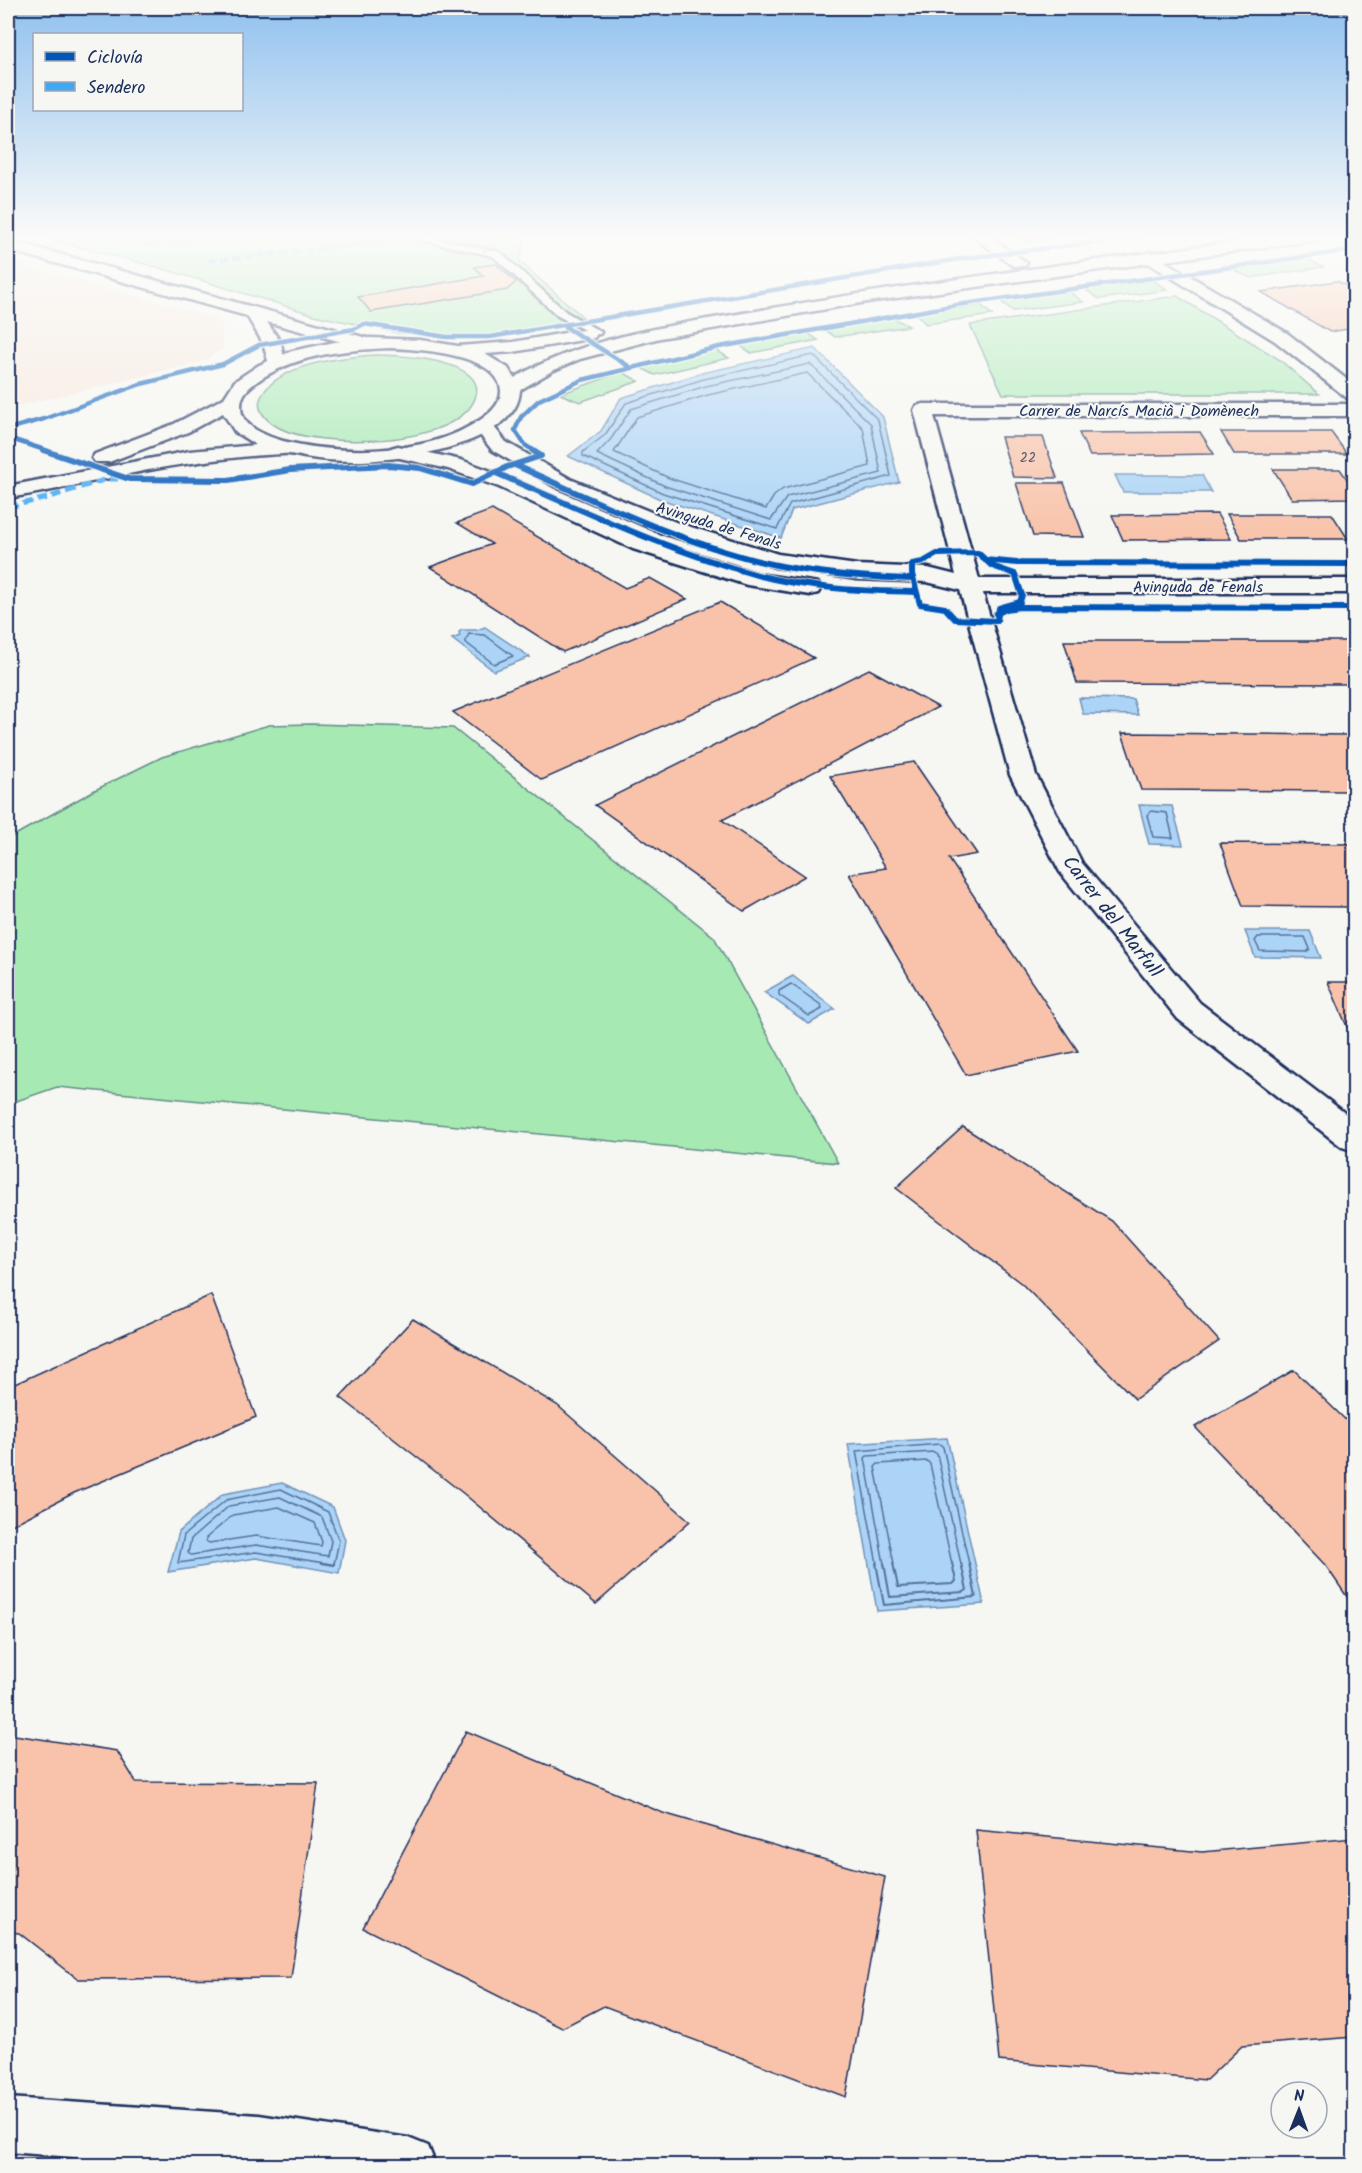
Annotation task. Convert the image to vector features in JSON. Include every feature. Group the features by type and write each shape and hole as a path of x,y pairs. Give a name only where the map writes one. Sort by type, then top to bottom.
{"street":[{"path":"268,336 272,343 276,364"},
{"path":"341,336 368,344"},
{"path":"457,351 553,342 577,336"},
{"path":"510,388 546,367 574,355 646,336"},
{"path":"1279,336 1329,371 1354,394"},
{"path":"15,490 181,428 232,401 244,383 276,364 314,352 368,344 420,345 457,351 476,357 497,368 506,378 510,388 510,396 503,410 483,426 445,442 398,452 343,455 284,448 263,441 242,428 234,418 232,401"},
{"name":"Carrer de Narcís Macià i Domènech","path":"923,410 1354,410"},
{"name":"Carrer del Marfull","path":"923,410 1023,775 1070,866 1189,1011 1354,1138"},
{"name":"Avinguda de Fenals","path":"483,426 500,446 563,483 670,528 775,560 857,572 927,575 970,586 1354,586"},
{"path":"15,490 190,457 284,448"},
{"name":"Avinguda de Fenals","path":"398,452 454,464 506,483 641,544 755,580 842,593 917,596 934,596 970,586"},
{"path":"8,2125 259,2143 408,2166"}],"shaded area":[{"path":"8,336 222,336 223,348 206,360 8,408"}],"green space":[{"path":"783,336 813,336 818,340 751,353 739,345"},
{"path":"975,336 1242,336 1280,360 1319,394 1003,394"},
{"path":"716,350 729,358 655,375 639,367"},
{"path":"376,355 419,358 454,367 467,374 475,383 476,395 465,413 445,426 417,434 385,439 353,441 321,439 295,434 272,424 260,410 261,397 281,376 296,369 329,360"},
{"path":"622,372 639,381 580,402 560,394"},
{"path":"269,725 453,728 714,937 838,1163 57,1087 8,1104 8,839 95,790 162,757"}],"water":[{"path":"815,348 883,417 899,482 792,510 781,538 660,499 568,456 601,431 621,398 702,373"},
{"path":"1115,475 1202,475 1211,492 1123,492"},
{"path":"485,627 530,657 494,671 452,639 460,636 459,632 462,630 477,630"},
{"path":"1079,698 1133,699 1138,715 1083,714"},
{"path":"1139,805 1172,806 1183,845 1149,844"},
{"path":"1245,931 1310,931 1321,958 1255,957"},
{"path":"793,976 835,1009 809,1024 764,992"},
{"path":"947,1438 984,1604 877,1611 848,1444"},
{"path":"282,1483 333,1507 345,1540 339,1573 256,1558 168,1572 179,1532 223,1494"}],"building":[{"path":"1200,432 1214,454 1090,456 1079,433"},
{"path":"1221,432 1331,432 1347,454 1234,454"},
{"path":"1001,437 1043,437 1057,478 1013,477"},
{"path":"1273,469 1340,469 1354,489 1354,498 1292,499"},
{"path":"1016,483 1064,483 1084,537 1033,536"},
{"path":"492,510 625,588 650,578 687,599 563,652 430,567 492,544 457,523"},
{"path":"1217,514 1231,539 1123,540 1112,515"},
{"path":"1227,514 1332,514 1348,539 1241,539"},
{"path":"720,602 814,658 542,780 453,712"},
{"path":"1064,641 1354,641 1354,684 1077,683"},
{"path":"869,669 938,707 722,820 805,876 744,911 595,805"},
{"path":"1122,733 1354,735 1354,791 1141,790"},
{"path":"914,762 977,854 949,859 1078,1051 966,1075 849,874 886,868 830,776"},
{"path":"1220,843 1354,844 1354,907 1243,906"},
{"path":"1328,982 1354,982 1354,1043"},
{"path":"963,1127 1112,1221 1219,1341 1135,1399 1022,1284 896,1188"},
{"path":"211,1295 256,1417 74,1493 8,1527 8,1387"},
{"path":"413,1319 557,1405 690,1521 596,1604 464,1494 340,1397"},
{"path":"1294,1370 1354,1428 1354,1607 1326,1566 1195,1427"},
{"path":"466,1731 663,1813 885,1877 846,2097 604,2006 562,2028 363,1928"},
{"path":"8,1734 117,1751 136,1782 318,1783 291,1978 78,1979 19,1933 8,1932"},
{"path":"976,1830 1202,1852 1354,1838 1354,2037 1242,2046 1206,2080 999,2061"}],"marked path":[{"path":"8,507 47,498 107,479 118,479"}],"cycle path":[{"path":"8,429 44,419 141,384 223,364 259,345 310,336"},
{"path":"443,336 494,336"},
{"path":"581,336 630,367"},
{"path":"8,438 129,479 228,480 290,470 388,465 420,468 472,484 507,467 541,456 525,445 515,430 521,417 539,400 582,380 630,367 779,336"},
{"path":"515,465 662,531 767,563 845,576 913,579"},
{"path":"496,473 649,540 758,575 843,590 916,592"},
{"path":"978,553 992,566 1015,574 1022,595 1020,602 999,608 997,621 955,619 953,614 945,608 920,604 912,574 912,564 923,562 937,554 978,553"},
{"path":"985,560 1017,563 1354,564"},
{"path":"996,614 1006,609 1020,607 1354,608"}]}
